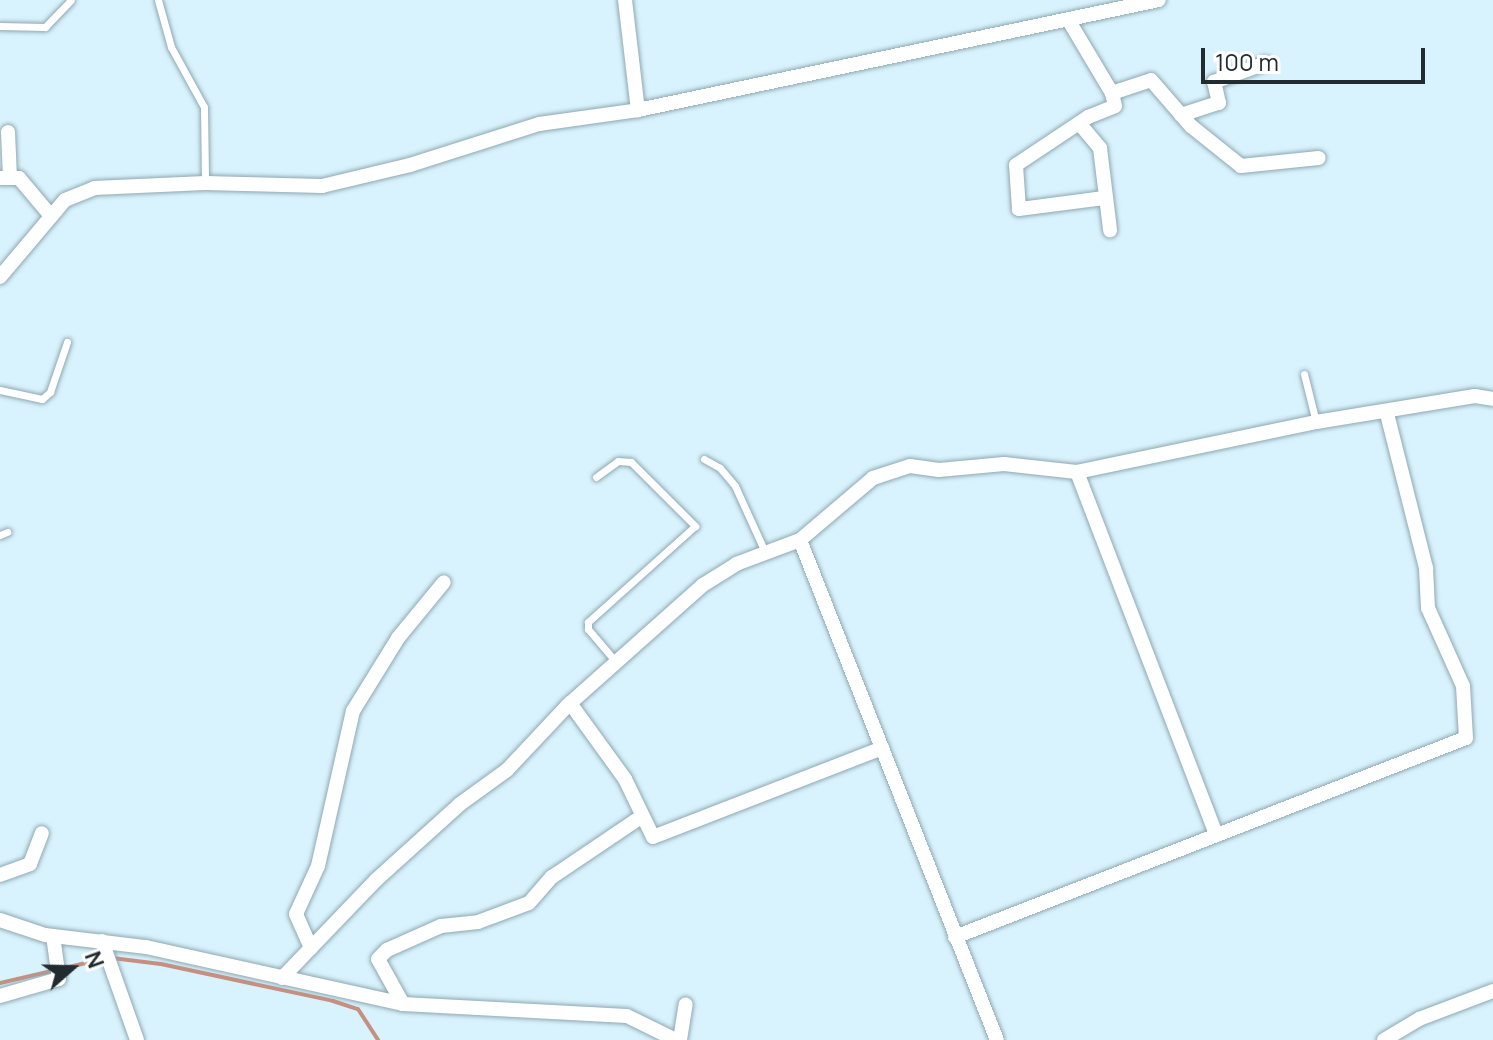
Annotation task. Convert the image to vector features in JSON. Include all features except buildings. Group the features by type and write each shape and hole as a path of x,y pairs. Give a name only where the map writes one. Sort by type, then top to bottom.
{"street":[{"path":"625,0 638,110"},
{"path":"0,277 65,200 94,188 205,183 322,186 410,165 539,124 638,110 1159,0"},
{"path":"1069,21 1112,93 1115,106 1079,123 1016,165 1019,209 1104,198"},
{"path":"1181,115 1219,103 1214,82 1266,63"},
{"path":"1112,93 1151,80 1181,115 1241,166 1319,158"},
{"path":"1079,123 1100,148 1110,230"},
{"path":"8,132 5,178 19,178 51,216"},
{"path":"282,978 376,880 525,753 570,703 703,585 800,540 845,498 895,468 939,470 1004,464 1077,472 1316,422 1387,414 1475,396 1493,399"},
{"path":"955,937 1466,738 1463,686 1428,608 1426,568 1387,414"},
{"path":"1077,472 1216,835"},
{"path":"800,540 997,1040"},
{"path":"311,948 296,914 318,866 353,711 398,638 444,582"},
{"path":"570,703 625,779 653,837 882,748"},
{"path":"403,1004 378,959 387,950 441,926 478,922 529,903 552,877 641,817"},
{"path":"0,875 30,864 42,833"},
{"path":"0,920 53,936 282,978 403,1004 627,1016 678,1040 686,1004"},
{"path":"0,996 59,979 53,936"},
{"path":"103,944 137,1040"},
{"path":"1384,1040 1419,1019 1493,991"}],"lane":[{"path":"0,26 45,27 71,0"},
{"path":"158,0 171,47 204,107 205,183"},
{"path":"0,390 42,399 50,392 67,342"},
{"path":"1304,374 1316,422"},
{"path":"704,459 720,468 735,486 766,554"},
{"path":"596,477 618,461 631,462 695,526 588,622 588,629 616,662"}],"waterway":[{"path":"112,958 161,964 333,1001 358,1009 378,1040"},
{"path":"0,983 103,959"}]}
